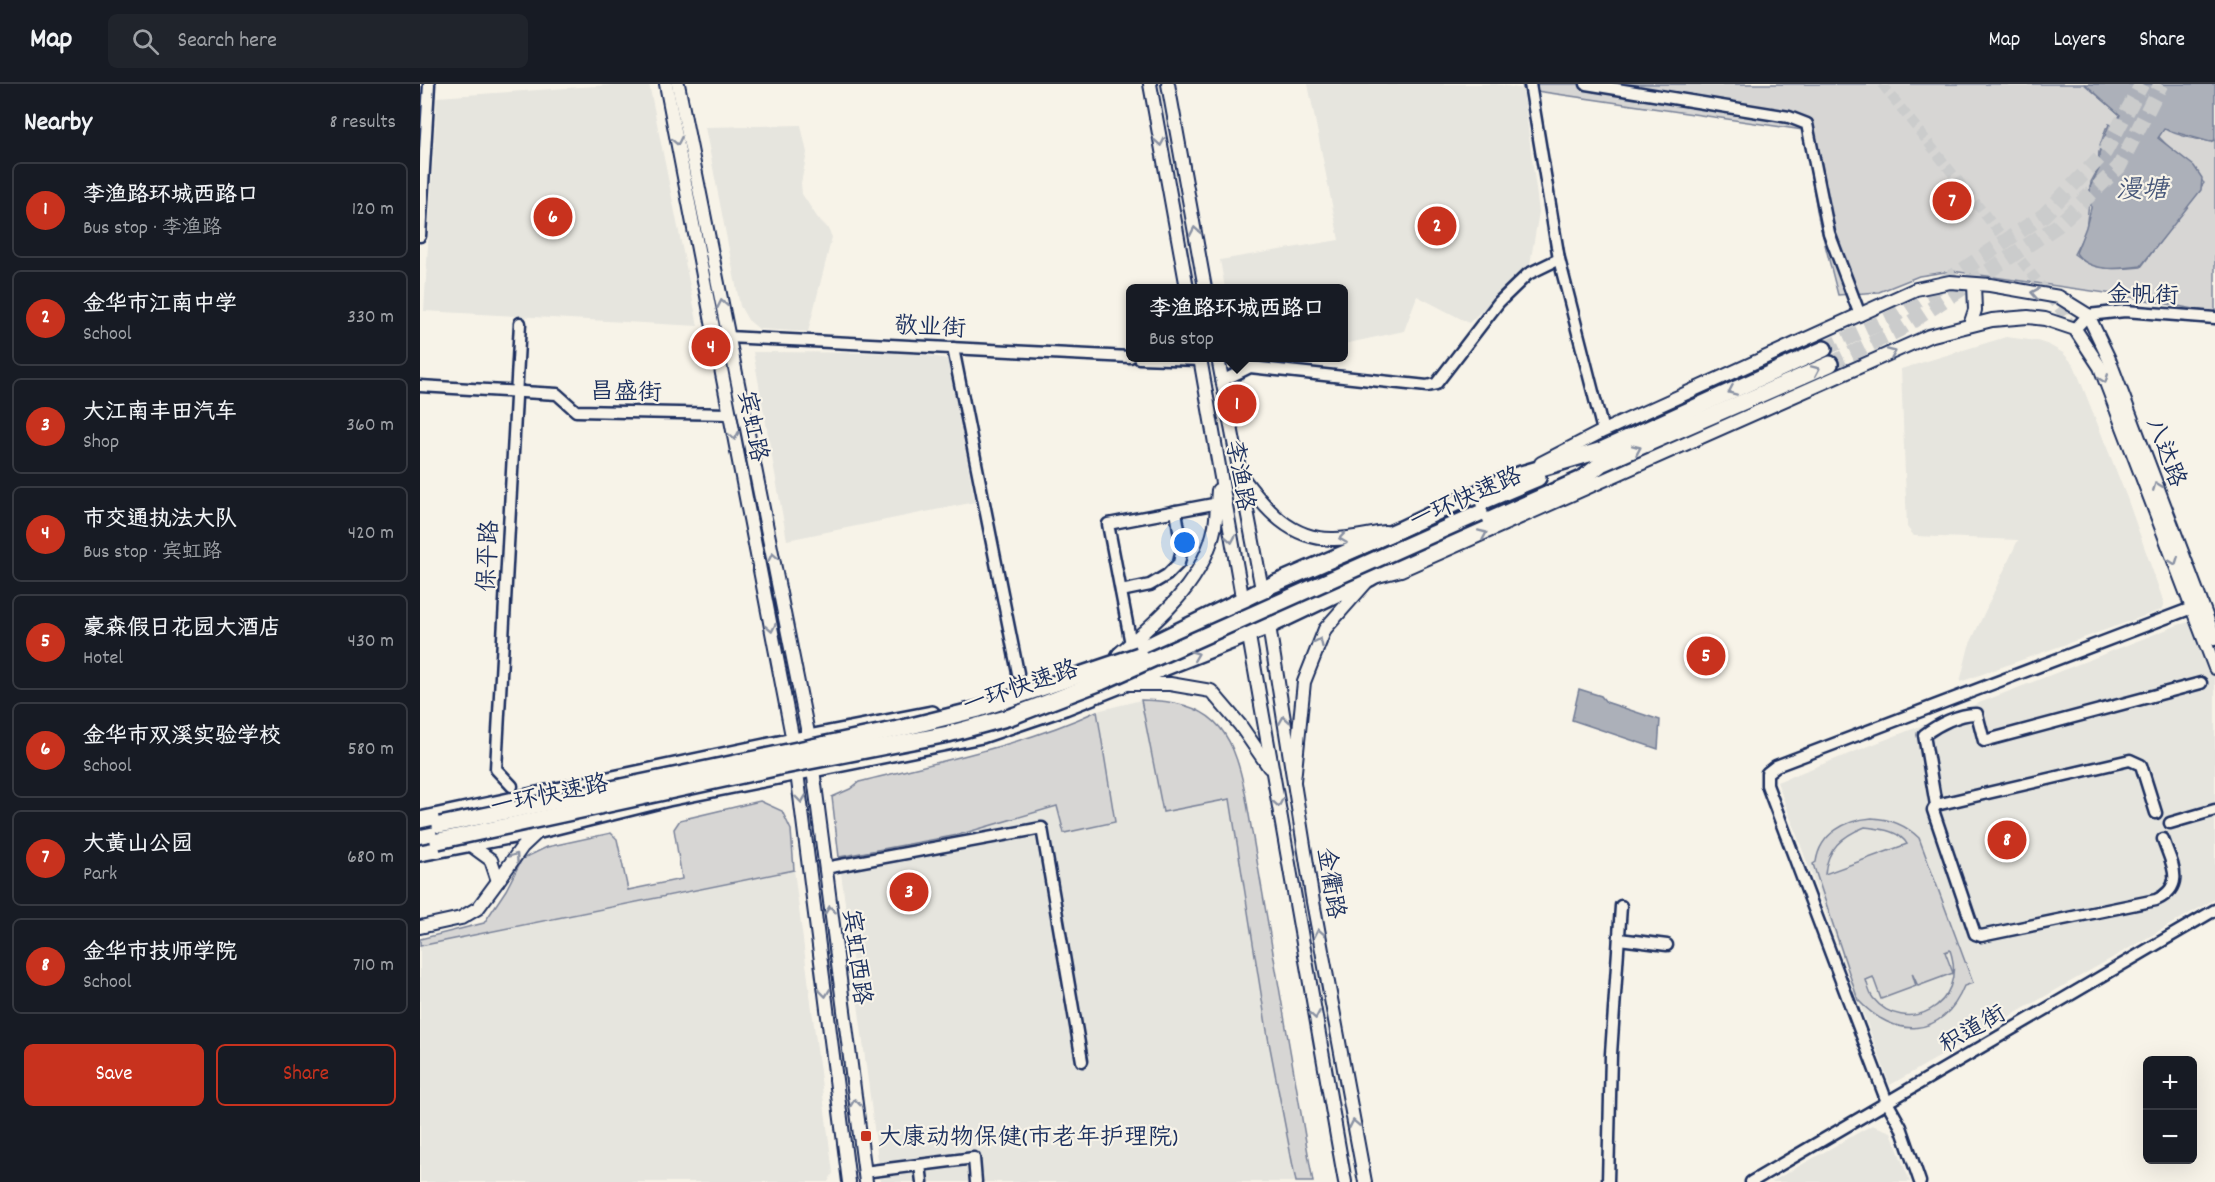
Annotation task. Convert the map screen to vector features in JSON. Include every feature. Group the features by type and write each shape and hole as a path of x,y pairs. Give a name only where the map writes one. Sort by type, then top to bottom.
{"highway":[{"path":"420,853 540,830 668,798 982,735 1111,689 1269,626 1370,578 1398,561 1582,479 1600,458 1824,349"},
{"path":"420,820 793,741 954,710 1058,677 1154,643 1262,590 1401,529 1511,477 1600,458 1830,364"},
{"name":"一环快速路","path":"420,829 903,728 979,709 1130,659 1600,458"},
{"name":"一环快速路","path":"420,845 779,767 948,734 1010,717 1101,682 1480,508"}],"main road":[{"name":"宾虹路","path":"666,84 793,741"},
{"name":"宾虹路","path":"678,84 809,738"},
{"path":"1150,84 1186,284"},
{"path":"1168,84 1204,284"},
{"path":"1511,477 1603,431 1916,289 1950,282 1990,285 2060,297 2088,315"},
{"path":"1970,325 1975,310 1974,284"},
{"name":"八达路","path":"2088,315 2109,359 2215,639"},
{"path":"1294,781 1304,682 1313,656 1325,630 1370,578 1411,565 1929,336 1992,320 2028,317 2045,319 2075,329 2100,367 2215,668"},
{"name":"李渔路","path":"1201,362 1220,473 1221,503 1242,600"},
{"name":"李渔路","path":"1219,362 1262,590"},
{"path":"1240,474 1268,511 1288,527 1309,536 1334,539 1401,529"},
{"path":"1118,656 1174,605 1201,568 1221,503"},
{"name":"金衢路","path":"1262,590 1313,902 1365,1182"},
{"name":"金衢路","path":"1242,600 1345,1182"},
{"path":"1111,689 1135,683 1159,684 1210,692 1240,725 1272,770"},
{"name":"宾虹西路","path":"809,738 805,771 849,1182"},
{"name":"宾虹西路","path":"793,741 805,771 825,868 865,1177"},
{"path":"420,927 461,918 478,908 522,847 540,830"},
{"path":"469,844 491,860 498,881"}],"street":[{"path":"420,236 429,84"},
{"path":"1530,84 1559,259 1603,431"},
{"path":"1586,84 1788,117 1807,124 1829,233 1860,315"},
{"path":"1222,381 1250,367 1427,386 1436,384 1500,302 1528,274 1559,259"},
{"name":"金帆街","path":"2075,329 2088,315 2125,311 2215,318"},
{"name":"保平路","path":"512,786 496,769 520,323"},
{"name":"敬业街","path":"728,337 1126,357"},
{"path":"953,348 1018,673"},
{"name":"昌盛街","path":"420,386 557,394 576,411 730,414"},
{"path":"1131,644 1108,524 1221,503"},
{"path":"1121,591 1150,585 1179,563 1182,549 1176,511"},
{"path":"1920,1182 1901,1127 1887,1102 1767,785 1767,773 1776,766 2192,608"},
{"path":"2163,839 2175,876 2175,884 2168,894 2156,900 1981,936 1975,934 1933,810 1936,805 1924,735 1932,729 1969,714 1977,714 1984,741 2202,683"},
{"path":"1936,805 2130,760 2141,765 2156,813"},
{"path":"2170,823 2215,810"},
{"path":"825,868 1042,828 1082,1061"},
{"path":"1608,1182 1611,1054 1621,906"},
{"name":"积道街","path":"1751,1182 2215,910"},
{"path":"1619,939 1667,945"},
{"path":"865,1177 920,1165 974,1158 976,1182"},
{"path":"920,1165 922,1182"}],"shaded area":[{"path":"649,84 698,326 424,311 437,97"},
{"path":"1308,84 1496,84 1523,89 1539,212 1530,264 1469,323 1417,296 1404,331 1348,343 1348,284 1224,284 1220,260 1339,240"},
{"path":"1522,84 2084,84 2121,115 2116,127 2106,128 2100,146 2097,171 2091,182 2086,231 2074,254 2098,267 2114,269 2141,267 2204,183 2158,136 2163,128 2196,139 2215,139 2215,313 2120,295 1952,271 1919,276 1879,292 1838,295 1819,221 1803,130 1523,89"},
{"path":"801,125 807,153 801,183 802,194 832,237 808,332 759,329 748,320 740,306 705,127"},
{"path":"2006,337 2049,345 2063,353 2074,365 2127,498 2164,603 2161,610 1960,682 1969,646 2018,540 1914,536 1907,527 1901,369"},
{"path":"753,352 913,353 948,359 975,502 787,540"},
{"path":"2215,615 2215,899 1890,1085 1777,782 2178,625"},
{"path":"1141,700 1163,812 1230,798 1268,1037 1296,1182 881,1182 839,857 958,835 1058,806 1114,822 1097,711"},
{"path":"1141,700 1185,706 1201,712 1225,734 1240,769 1313,1182 1296,1182 1268,1037 1230,799 1163,812"},
{"path":"1097,711 1115,822 1064,833 1057,806 958,835 839,857 832,797 859,782 1010,743 1040,734"},
{"path":"760,801 782,811 791,830 794,870 420,946 420,939 484,923 506,890 522,859 547,847 611,833 617,839 628,890 682,879 674,829 680,820"},
{"path":"1862,819 1891,821 1903,826 1919,838 1973,983 1964,986 1955,1003 1944,1016 1931,1024 1917,1028 1902,1027 1887,1022 1872,1013 1858,1000 1813,864 1829,836 1844,825","holes":["1865,827 1889,831 1904,839 1907,844 1825,874 1832,851 1849,835","1950,950 1953,973 1945,952","1912,973 1918,986 1953,973 1950,987 1942,1000 1930,1010 1916,1015 1901,1015 1886,1009 1873,998 1866,980 1873,977 1881,999 1916,986"]},
{"path":"794,870 833,1173 828,1182 420,1182 420,947"},
{"path":"1872,1125 1891,1132 1910,1182 1771,1182"}],"water":[{"name":"漫塘","path":"2085,84 2215,84 2215,140 2210,142 2164,129 2158,138 2194,166 2202,178 2201,190 2141,266 2097,267 2089,264 2076,253 2091,208 2090,187 2099,169 2099,153 2109,124 2115,126 2120,115"},
{"path":"1579,689 1601,696 1606,702 1660,720 1658,749 1572,720"}],"tunnel":[{"path":"1882,84 2075,329"},
{"path":"1824,349 1893,317 2044,215 2105,152 2142,84"},
{"path":"1830,364 1899,330 2057,226 2119,167 2161,84"}],"place":[{"name":"大黄山公园","path":"1952,201"},
{"name":"金华市双溪实验学校","path":"553,217"},
{"name":"金华市江南中学","path":"1437,226"},
{"name":"市交通执法大队","path":"711,347"},
{"name":"李渔路环城西路口","path":"1237,404"},
{"name":"豪森假日花园大酒店","path":"1706,656"},
{"name":"金华市技师学院","path":"2007,840"},
{"name":"大江南丰田汽车","path":"909,892"},
{"name":"大康动物保健(市老年护理院)","path":"866,1136"}]}
